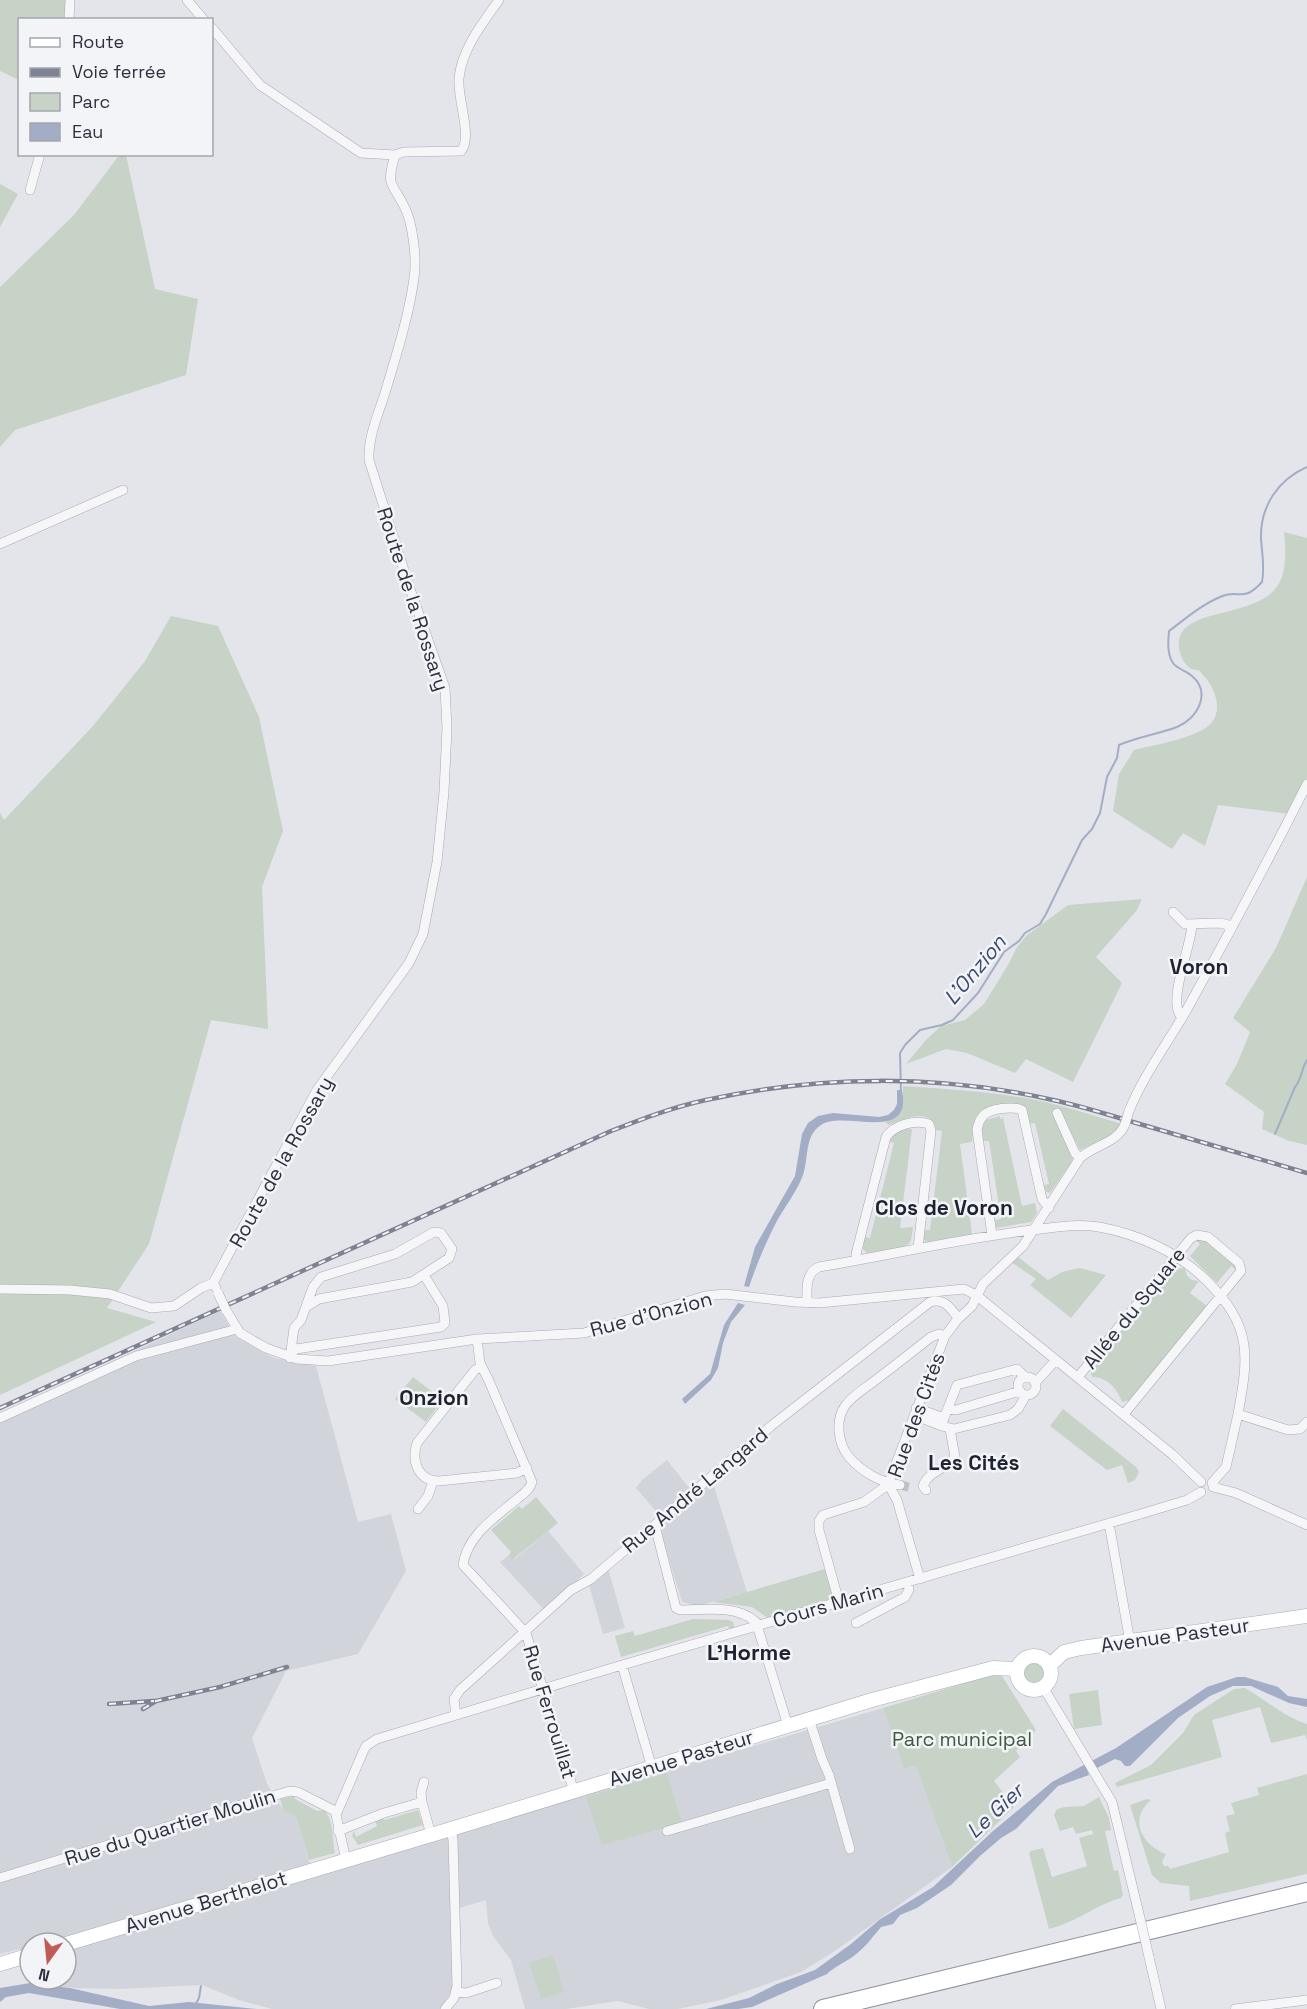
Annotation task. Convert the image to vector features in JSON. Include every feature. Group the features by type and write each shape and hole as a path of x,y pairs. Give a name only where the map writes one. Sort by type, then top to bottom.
{"highway":[{"path":"823,2009 1307,1892"},
{"path":"872,2009 1307,1904"}],"main road":[{"name":"Avenue Pasteur","path":"1049,1666 1060,1655 1073,1649 1307,1616"},
{"path":"1033,1656 1043,1658 1049,1666 1050,1676 1043,1687 1035,1689 1025,1687 1018,1679 1017,1669 1023,1660 1033,1656"},
{"name":"Avenue Pasteur","path":"346,1860 872,1700 983,1670 1000,1667 1017,1669"},
{"name":"Avenue Berthelot","path":"78,1940 346,1860"},
{"path":"0,1964 18,1959"}],"street":[{"path":"69,18 70,0"},
{"path":"187,0 202,18"},
{"path":"213,29 260,85 361,153 461,151 465,147 466,139 459,89 461,63 475,34 498,0"},
{"name":"Route de la Rossary","path":"213,1283 317,1090 409,963 423,934 437,862 447,728 445,688 410,589 369,460 368,447 386,389 414,276 414,245 405,207 391,186 390,173 400,154"},
{"path":"30,190 39,156"},
{"path":"0,544 123,490"},
{"path":"1057,1113 1075,1153 1080,1158 1119,1136 1137,1092 1182,1018 1233,926 1307,784"},
{"path":"1173,912 1182,923 1220,923 1233,926"},
{"path":"1182,1018 1177,1006 1179,980 1191,938 1192,924"},
{"path":"992,1235 977,1130 981,1119 987,1113 1017,1108 1022,1110 1042,1199 1048,1208"},
{"path":"857,1260 856,1254 886,1137 896,1128 921,1122 929,1124 931,1131 918,1248"},
{"name":"Rue des Cités","path":"920,1579 897,1500 889,1484 895,1462 945,1336 958,1318 972,1306 976,1295 987,1280 1015,1256 1080,1158"},
{"path":"807,1303 808,1281 813,1270 819,1267 918,1248 992,1235 1074,1225 1097,1226 1145,1240 1176,1256 1221,1295 1237,1321 1245,1349 1244,1382 1226,1467 1213,1485 1208,1494 1201,1492 1198,1488 1206,1479 1213,1485 1307,1525"},
{"path":"290,1355 294,1328 301,1320 313,1287 321,1277 397,1253 438,1232 452,1249 452,1255 424,1275 406,1284 319,1299 306,1307"},
{"name":"Allée du Square","path":"1078,1377 1191,1238 1200,1235 1208,1237 1239,1263 1240,1270 1124,1414"},
{"path":"290,1355 296,1349 444,1325 446,1318 443,1306 424,1275"},
{"path":"0,1289 70,1290 110,1294 151,1308 174,1306 213,1283"},
{"name":"Rue d'Onzion","path":"213,1283 237,1329 253,1341 311,1361 345,1360 477,1339 584,1333 700,1297 725,1294 807,1303 887,1298 957,1288 976,1295"},
{"path":"976,1295 1124,1414 1201,1482"},
{"name":"Rue André Langard","path":"456,1715 453,1699 460,1690 571,1590 591,1579 771,1426 930,1302 936,1300 943,1302 958,1318"},
{"path":"0,1418 136,1356 237,1329"},
{"path":"900,1485 889,1484 864,1471 847,1455 839,1432 842,1412 852,1398 931,1336 939,1334 945,1336"},
{"path":"477,1339 481,1367 528,1468 532,1482 529,1488 476,1535 463,1562 464,1567 526,1632"},
{"path":"948,1409 956,1410 1035,1391 1035,1383 1056,1360"},
{"path":"481,1367 475,1370 417,1443 414,1456 416,1467 433,1481 517,1473 528,1468"},
{"path":"913,1488 925,1489 926,1479 951,1463 955,1457 946,1424 948,1409 957,1385 1017,1369 1035,1383"},
{"path":"915,1411 946,1424 984,1421 1013,1413 1024,1400 1020,1383 1026,1378"},
{"path":"979,1404 984,1421"},
{"path":"1238,1414 1288,1430 1300,1429 1307,1422"},
{"path":"418,1509 428,1496 433,1481"},
{"path":"839,1602 819,1530 820,1518 864,1502 889,1484"},
{"name":"Cours Marin","path":"346,1860 338,1832 337,1812 363,1752 371,1742 622,1665 1187,1500 1201,1492"},
{"path":"1109,1523 1130,1642"},
{"path":"655,1526 676,1608 732,1611 751,1619 757,1626 788,1726"},
{"path":"856,1623 905,1597 909,1590 908,1582"},
{"name":"Rue Ferrouillat","path":"526,1632 574,1792"},
{"path":"622,1665 652,1768"},
{"path":"1043,1687 1114,1808 1161,2009"},
{"path":"809,1719 850,1849"},
{"path":"424,1782 421,1792 431,1834"},
{"path":"667,1831 831,1783"},
{"name":"Rue du Quartier Moulin","path":"0,1878 290,1791 298,1792 337,1812"},
{"path":"338,1832 384,1813 423,1802"},
{"path":"446,2009 456,1992 451,1829"},
{"path":"456,1992 466,1993 497,1983"},
{"path":"1235,2009 1307,2000"}],"shaded area":[{"path":"220,1311 235,1336 274,1358 316,1366 358,1522 391,1514 406,1571 358,1654 286,1671 252,1738 267,1784 283,1810 296,1817 313,1875 883,1708 904,1769 916,1766 952,1867 832,1953 801,1972 721,2000 678,2009 649,2009 618,2001 566,2009 525,2009 511,1960 493,1936 488,1923 486,1900 450,1911 453,1988 440,2009 272,2009 239,2000 202,1985 120,1989 78,1988 78,1931 18,1931 18,1950 0,1954 0,1414"},
{"path":"667,1460 690,1489 659,1515 636,1488 642,1480"},
{"path":"712,1480 747,1592 698,1606 682,1602 661,1533 667,1516"},
{"path":"548,1531 584,1574 545,1611 500,1562 508,1556 512,1560 516,1558"},
{"path":"608,1568 625,1628 603,1634 589,1585"}],"green space":[{"path":"0,0 66,0 65,18 18,18 18,80 0,71"},
{"path":"118,156 126,156 155,289 198,299 186,375 15,430 0,447 0,287 74,215"},
{"path":"0,184 18,194 0,227"},
{"path":"1284,532 1307,538 1307,778 1289,814 1218,805 1205,846 1183,833 1172,849 1113,811 1119,774 1134,750 1187,736 1210,724 1217,712 1214,691 1200,671 1191,669 1184,662 1179,646 1180,636 1188,626 1196,621 1249,605 1272,592 1279,583 1284,570"},
{"path":"171,616 218,626 259,717 283,831 262,887 268,1029 211,1020 149,1244 107,1308 156,1322 0,1395 0,813 4,820 93,726 145,661"},
{"path":"1307,877 1307,1145 1289,1141 1262,1129 1264,1112 1225,1084 1237,1064 1250,1032 1233,1018 1276,948"},
{"path":"1142,899 1137,910 1096,957 1122,983 1073,1082 1026,1059 1015,1073 967,1053 946,1049 906,1064 941,1026 965,1020 984,1004 1026,936 1068,905"},
{"path":"903,1086 972,1091 1024,1098 1122,1124 1116,1133 1080,1150 1059,1109 1052,1111 1073,1157 1050,1193 1046,1192 1044,1185 1049,1184 1035,1123 1029,1124 1023,1106 1018,1104 980,1113 974,1123 972,1142 960,1144 972,1234 927,1242 923,1239 923,1230 930,1230 942,1131 936,1130 929,1118 923,1116 889,1125 885,1122 895,1117 903,1096"},
{"path":"1000,1116 1000,1119 1003,1118 1022,1206 1035,1203 1037,1213 1031,1222 996,1228 995,1220 1001,1219 989,1141 983,1141 982,1128 986,1120"},
{"path":"905,1128 912,1129 900,1228 913,1227 911,1240 907,1245 897,1249 867,1253 863,1249 864,1237 870,1238 894,1143 888,1141 892,1135"},
{"path":"1204,1239 1236,1264 1236,1270 1231,1266 1217,1283 1190,1256 1200,1244 1195,1240"},
{"path":"1018,1257 1048,1280 1062,1272 1080,1268 1106,1275 1071,1318 1030,1285 1036,1279 1011,1262"},
{"path":"1185,1268 1189,1278 1199,1281 1190,1293 1207,1306 1130,1400 1122,1402 1111,1384 1092,1377 1090,1369 1170,1269"},
{"path":"413,1377 443,1400 426,1422 395,1399"},
{"path":"1063,1409 1136,1467 1139,1472 1135,1480 1128,1483 1122,1465 1107,1470 1050,1426"},
{"path":"536,1497 558,1523 512,1560 508,1556 511,1552 491,1530 519,1506 522,1509"},
{"path":"825,1569 834,1598 768,1618 752,1607 713,1602"},
{"path":"693,1619 729,1620 733,1622 735,1630 730,1632 728,1626 621,1657 615,1636 633,1631 635,1636"},
{"path":"1034,1662 1042,1665 1045,1673 1042,1681 1034,1684 1026,1681 1023,1673 1026,1665"},
{"name":"Parc municipal","path":"988,1676 1002,1676 1036,1730 1016,1751 1020,1757 994,1781 1014,1807 952,1867 916,1766 904,1769 883,1708"},
{"path":"1245,1688 1283,1713 1307,1724 1307,1740 1305,1735 1271,1743 1260,1707 1212,1720 1222,1757 1117,1787 1115,1783 1151,1765 1183,1733 1194,1715 1234,1689"},
{"path":"1098,1690 1102,1725 1074,1729 1069,1694"},
{"path":"667,1773 682,1823 602,1845 586,1797"},
{"path":"1307,1774 1307,1874 1190,1901 1189,1886 1161,1883 1152,1875 1130,1805 1147,1799 1151,1800 1140,1815 1141,1831 1150,1844 1166,1854 1162,1862 1170,1869 1229,1852 1225,1833 1230,1831 1226,1816 1235,1814 1231,1803 1259,1795 1257,1788"},
{"path":"294,1796 295,1799 317,1811 324,1810 327,1814 331,1824 335,1853 309,1860 296,1817 283,1810 280,1799"},
{"path":"1099,1797 1109,1818 1111,1830 1105,1831 1114,1871 1118,1870 1123,1895 1068,1923 1049,1929 1029,1853 1043,1848 1052,1877 1087,1866 1079,1838 1093,1834 1092,1830 1076,1834 1073,1827 1060,1831 1054,1815 1057,1809 1084,1806"},
{"path":"418,1810 423,1825 358,1845 352,1836 354,1831 356,1837 377,1826 375,1820 380,1818 385,1820"},
{"path":"553,1955 564,1992 541,1999 529,1963"}],"water":[{"path":"897,1090 902,1090 903,1107 897,1116 887,1121 874,1122 831,1121 821,1125 812,1135 801,1181 778,1219 749,1287 744,1286 755,1247 795,1176 802,1134 808,1123 818,1116 833,1113 879,1117 888,1115 897,1104"},
{"path":"738,1303 745,1305 731,1322 723,1343 718,1368 711,1380 685,1404 682,1399 710,1374 724,1325"},
{"path":"1237,1677 1245,1677 1278,1687 1288,1696 1307,1699 1307,1707 1289,1703 1251,1686 1233,1686 1210,1696 1178,1718 1130,1766 1125,1766 1121,1761 1115,1759 1097,1768 1095,1765 1087,1769 1089,1775 1058,1786 1016,1829 1001,1838 980,1856 951,1885 917,1908 900,1915 893,1924 881,1927 851,1958 827,1974 752,2007 706,2009 749,1998 777,1984 815,1970 879,1920 933,1887 993,1831 1052,1782 1116,1748 1207,1687"},
{"path":"18,1985 18,1991 78,1990 149,2006 189,2002 257,2009 120,2009 29,1993 6,1997 0,2002 0,1988"}],"waterway":[{"name":"L'Onzion","path":"901,1093 900,1053 905,1045 920,1030 953,1020 978,993 1004,952 1019,941 1025,933 1040,924 1082,840 1092,829 1100,813 1107,777 1117,758 1119,745 1177,727 1196,712 1200,705 1201,690 1192,676 1173,663 1168,648 1169,631 1213,600 1226,595 1245,594 1262,582 1261,527 1267,505 1287,479 1307,467"},
{"path":"1275,1134 1307,1060"},
{"name":"L'Onzion","path":"193,2009 199,1998 201,1986"}],"tunnel":[{"path":"900,1485 913,1488"}],"railway":[{"path":"0,1408 611,1131 682,1106 749,1092 836,1082 879,1081 923,1082 1010,1092 1090,1109 1307,1173"},
{"path":"143,1709 156,1701 220,1687 287,1667"},
{"path":"109,1704 154,1701"}],"district":[{"name":"Voron","path":"1199,967"},
{"name":"Clos de Voron","path":"944,1208"},
{"name":"Onzion","path":"434,1398"},
{"name":"Les Cités","path":"974,1463"},
{"name":"L'Horme","path":"749,1652"}],"water label":[{"name":"Le Gier","path":"995,1811"}]}
